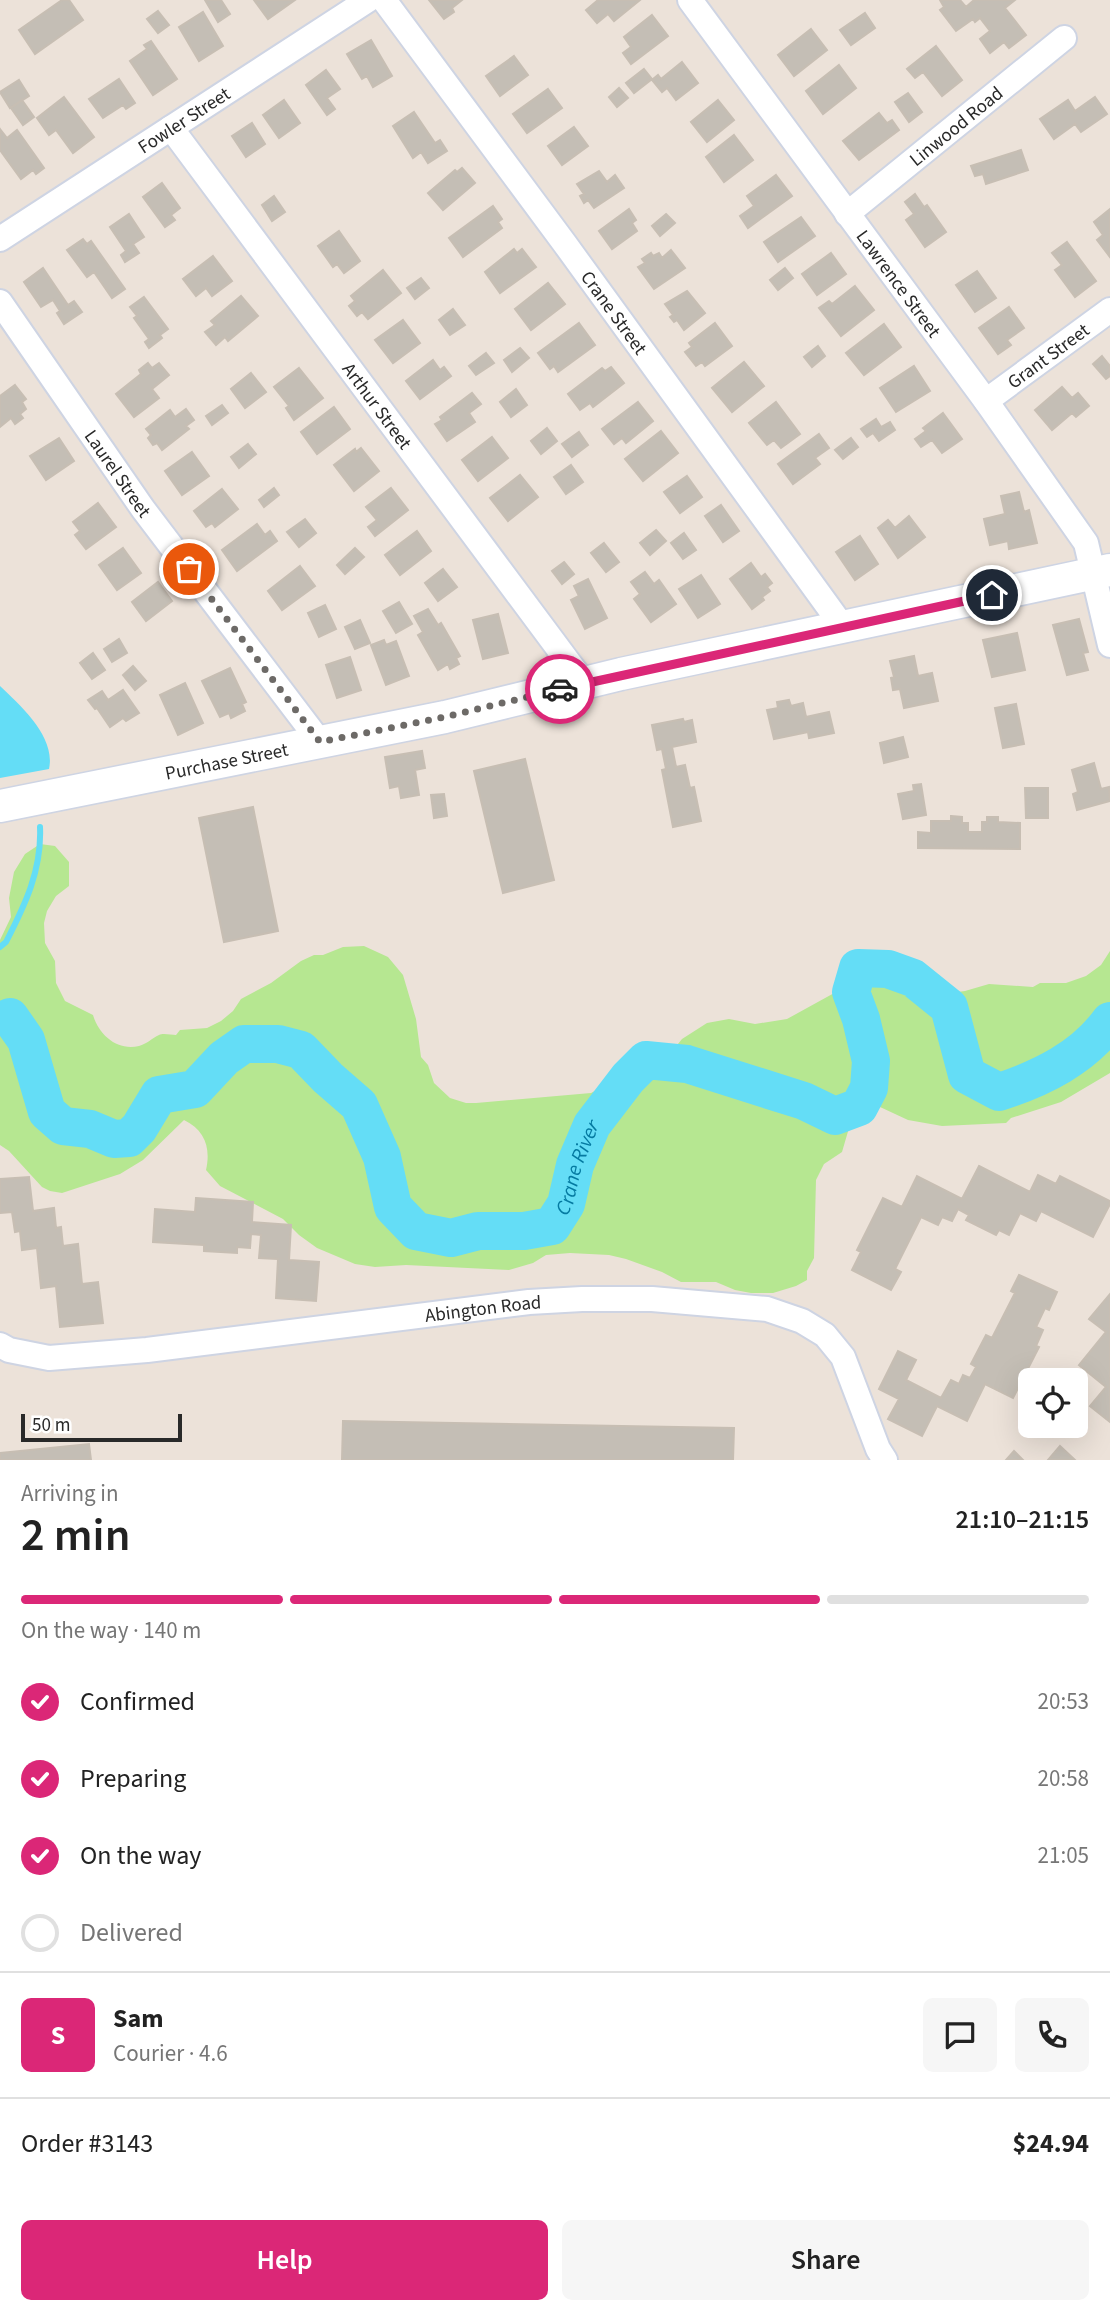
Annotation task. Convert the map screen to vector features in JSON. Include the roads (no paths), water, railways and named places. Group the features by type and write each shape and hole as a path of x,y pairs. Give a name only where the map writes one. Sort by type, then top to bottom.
{"street":[{"name":"Fowler Street","path":"0,239 368,0"},
{"name":"Crane Street","path":"384,0 843,627"},
{"name":"Lawrence Street","path":"690,0 1087,543 1102,571 1110,645"},
{"name":"Linwood Road","path":"847,214 1064,38"},
{"name":"Arthur Street","path":"172,128 584,683"},
{"name":"Laurel Street","path":"0,302 143,509 320,742"},
{"name":"Grant Street","path":"985,401 1110,310"},
{"name":"Purchase Street","path":"0,806 445,717 584,683 1102,571"},
{"name":"Abington Road","path":"0,1345 9,1350 49,1358 147,1350 528,1302 582,1299 652,1300 766,1309 802,1321 825,1335 844,1357 878,1449 885,1460"}],"water":[{"path":"0,686 27,713 42,734 50,757 49,769 0,778"}],"waterway":[{"name":"Crane River","path":"0,947 6,942 31,887 38,858 40,827"},
{"name":"Crane River","path":"10,1017 26,1040 47,1112 63,1126 90,1129 114,1139 129,1138 139,1128 159,1095 195,1089 224,1058 244,1044 278,1044 301,1050 359,1105 382,1157 393,1207 416,1231 451,1238 478,1231 524,1231 552,1226 566,1204 575,1165 592,1125 628,1078 646,1060 687,1064 804,1101 835,1116 859,1107 869,1088 871,1061 851,992 858,968 888,969 913,978 949,1007 967,1075 999,1092 1060,1065 1087,1046 1110,1021"},
{"name":"Crane River","path":"0,1004 10,1017"}]}
